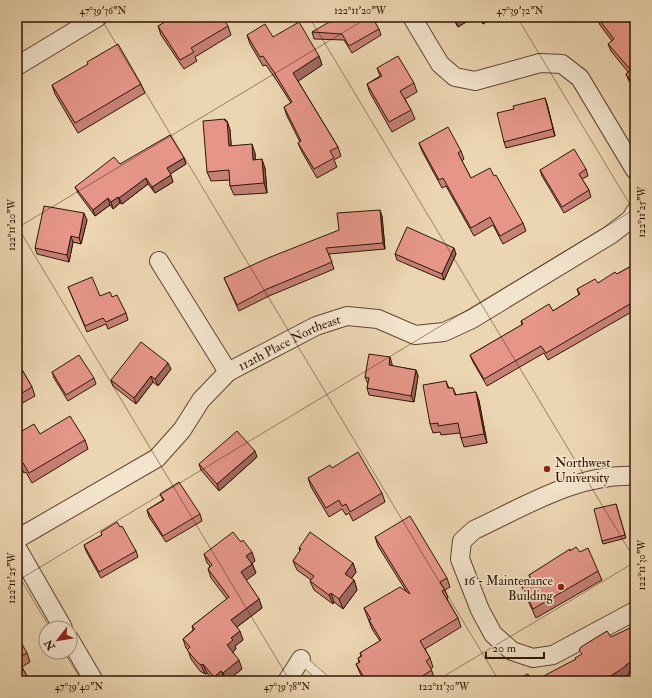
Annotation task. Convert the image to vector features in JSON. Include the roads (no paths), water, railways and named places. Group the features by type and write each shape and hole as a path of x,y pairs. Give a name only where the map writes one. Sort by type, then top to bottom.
{"street":[{"path":"17,66 98,17"},
{"path":"412,17 440,64 455,77 475,81 540,63 562,64 580,78 635,170"},
{"name":"112th Place Northeast","path":"17,539 157,458 182,430 201,400 228,372 316,326 347,316 378,319 416,335 444,332 472,319 610,235 631,218 635,212"},
{"path":"159,261 228,372"},
{"path":"635,476 624,476 577,484 474,530 462,541 460,559 480,610 494,634 512,651 533,658 554,655 635,611"},
{"path":"17,548 58,620"},
{"path":"78,654 94,681"},
{"path":"287,681 301,659"}],"lane":[{"path":"301,659 326,681"}],"place":[{"name":"Northwest University","path":"547,469"},
{"name":"16 - Maintenance Building","path":"561,587"}]}
